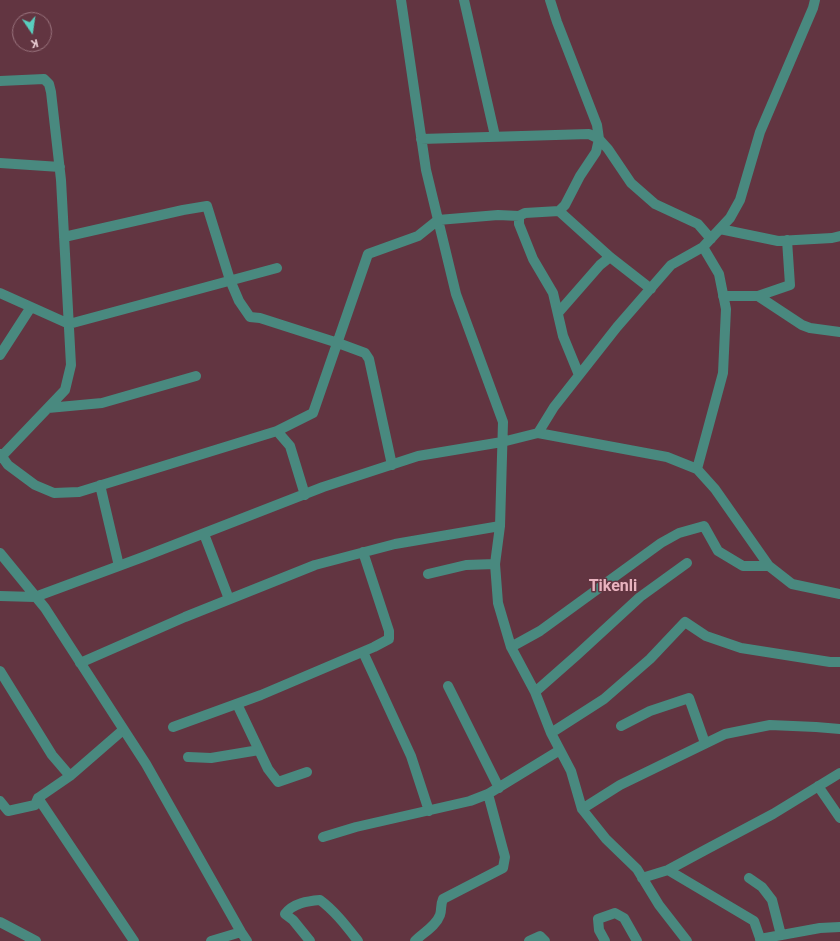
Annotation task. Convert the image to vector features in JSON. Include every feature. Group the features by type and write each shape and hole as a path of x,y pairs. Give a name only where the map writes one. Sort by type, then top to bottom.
{"street":[{"path":"401,0 426,170 438,220 456,294 503,422 500,526 495,564 498,602 511,647 535,692 551,733 570,771 582,809 606,839 637,870 658,905 687,941"},
{"path":"464,0 495,136"},
{"path":"0,80 44,79 49,84 51,92 61,180 71,366 65,390 0,456 8,465 35,485 54,493 78,492 277,431 313,413 368,254 418,236 438,220 498,215 519,216 525,213 559,211 565,205 580,176 596,152 599,139 597,125 550,0"},
{"path":"538,433 554,407 617,327 650,289 671,266 703,247 730,218 740,200 760,132 813,8 815,0"},
{"path":"421,139 589,134 599,139 608,149 631,183 655,204 698,224 711,239"},
{"path":"0,163 60,167"},
{"path":"64,237 207,206 230,280 239,301 250,317 260,318 365,353 369,359 392,465"},
{"path":"559,211 610,257 650,289"},
{"path":"519,216 519,224 533,259 553,293 563,336 579,375"},
{"path":"720,229 778,241 840,236"},
{"path":"724,296 758,296 790,285 787,240"},
{"path":"697,469 723,373 726,309 719,274 703,247"},
{"path":"558,313 600,265 610,257"},
{"path":"0,293 69,324 277,268"},
{"path":"758,296 802,325 810,328 840,332"},
{"path":"0,355 31,307"},
{"path":"48,408 102,403 196,376"},
{"path":"277,431 290,446 305,494"},
{"path":"0,596 35,597 204,534 323,487 418,456 502,442 538,433 667,457 697,469 714,489 769,566 792,584 840,594"},
{"path":"100,485 119,566"},
{"path":"80,663 185,617 314,565 395,544 500,526"},
{"path":"511,647 540,632 661,543 679,533 704,526 718,551 743,566 769,566"},
{"path":"204,534 229,599"},
{"path":"173,727 261,695 363,652 389,639 389,631 363,552"},
{"path":"0,553 45,608 146,764 240,932 248,941"},
{"path":"535,692 640,597 687,563"},
{"path":"428,574 466,565 495,564"},
{"path":"551,733 604,699 650,659 685,622 706,636 741,648 830,662 840,662"},
{"path":"363,652 411,756 428,811"},
{"path":"0,671 52,755 70,776"},
{"path":"448,686 499,788"},
{"path":"621,726 650,711 689,698 705,744"},
{"path":"237,704 268,769 278,782 307,772"},
{"path":"582,809 620,785 725,734 770,725 840,729"},
{"path":"0,801 8,811 35,805 38,798 70,776 123,730"},
{"path":"188,757 211,758 259,750"},
{"path":"323,837 356,827 470,801 499,788 560,750"},
{"path":"642,878 668,870 773,814 840,773"},
{"path":"818,786 840,818"},
{"path":"415,941 437,922 441,913 441,904 443,900 503,868 505,856 488,794"},
{"path":"38,798 134,941"},
{"path":"668,870 754,921 760,940 820,928 840,927"},
{"path":"749,878 762,887 772,900 781,935"},
{"path":"310,941 293,920 285,914 290,908 311,901 320,900 334,912 358,941"},
{"path":"604,941 599,930 598,918 615,912 624,918 637,941"},
{"path":"0,922 36,941"},
{"path":"211,941 240,932"},
{"path":"529,941 540,936 545,941"}],"district":[{"name":"Tikenli","path":"613,587"}]}
